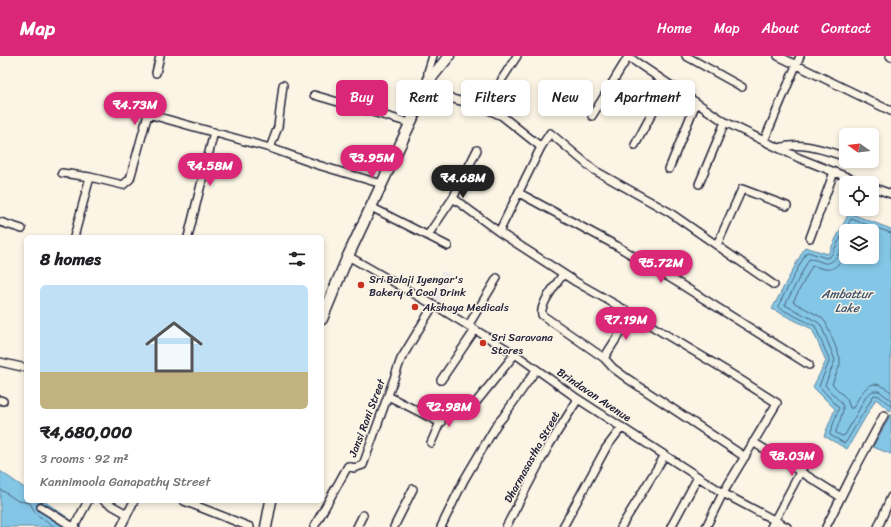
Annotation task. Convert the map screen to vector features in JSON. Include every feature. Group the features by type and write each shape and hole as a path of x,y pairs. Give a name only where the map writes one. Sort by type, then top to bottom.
{"street":[{"path":"156,73 160,56"},
{"path":"428,80 428,72 433,56"},
{"path":"430,80 449,56"},
{"path":"502,80 517,56"},
{"path":"593,114 627,56 662,80"},
{"path":"686,56 742,87"},
{"path":"778,56 891,111"},
{"path":"764,142 800,56"},
{"path":"270,148 278,127 283,85"},
{"path":"314,95 410,123"},
{"path":"669,169 696,103 725,122 764,142 844,176"},
{"path":"62,173 90,177 123,185 130,180 148,114 270,148 382,184"},
{"path":"325,304 413,116"},
{"path":"502,116 541,147"},
{"path":"635,145 651,116"},
{"path":"698,184 725,122"},
{"path":"188,235 214,132"},
{"path":"499,232 541,147 550,133 594,170 669,212 774,284"},
{"path":"778,148 786,145 798,145 817,148 839,155"},
{"path":"428,235 453,198 477,150"},
{"path":"810,238 834,172"},
{"path":"75,235 90,177"},
{"path":"717,245 742,189 787,206"},
{"path":"879,190 891,194"},
{"path":"519,193 612,243 809,364"},
{"path":"453,198 499,232 563,274 725,370 777,403 723,493 706,527"},
{"path":"371,207 448,246"},
{"path":"0,222 22,229"},
{"name":"Brindavan Avenue","path":"348,256 515,354 578,399 723,493 787,527"},
{"path":"563,274 542,308 542,315 604,358 612,368 745,457"},
{"path":"468,326 497,278"},
{"name":"Jansi Rani Street","path":"314,527 348,466 354,468 363,465 401,359 433,306"},
{"path":"604,358 632,314"},
{"path":"441,380 475,330"},
{"path":"474,406 515,354"},
{"path":"0,362 24,368"},
{"path":"441,527 464,480 497,424 536,370"},
{"path":"388,396 440,423"},
{"name":"Dharmasastha Street","path":"506,527 548,447 578,399"},
{"path":"431,443 448,404"},
{"path":"826,527 884,415"},
{"path":"563,527 606,448 622,427"},
{"path":"753,442 841,497"},
{"path":"771,527 813,448"},
{"path":"621,527 665,455"},
{"path":"671,527 698,477"},
{"path":"394,527 413,489"},
{"path":"878,527 891,497"},
{"path":"41,507 73,527 87,503"},
{"path":"108,503 127,514"},
{"path":"121,527 133,503"},
{"path":"189,503 250,527"},
{"path":"266,527 271,503"},
{"path":"357,527 363,515"}],"shaded area":[{"path":"442,271 451,274 440,301 432,298"}],"water":[{"name":"Ambattur Lake","path":"847,216 857,216 878,224 843,224"},
{"name":"Ambattur Lake","path":"879,224 891,229 891,412 876,399 847,449 824,436 835,409 813,387 826,361 812,329 772,309 805,247 828,254 839,233 839,264 879,264"},
{"path":"891,414 891,454 873,447"},
{"path":"0,471 24,488 24,503 47,503 81,527 0,527"}],"place":[{"name":"Sri Balaji Iyengar's Bakery & Cool Drink","path":"361,285"},
{"name":"Akshaya Medicals","path":"415,307"},
{"name":"Sri Saravana Stores","path":"483,343"}]}
